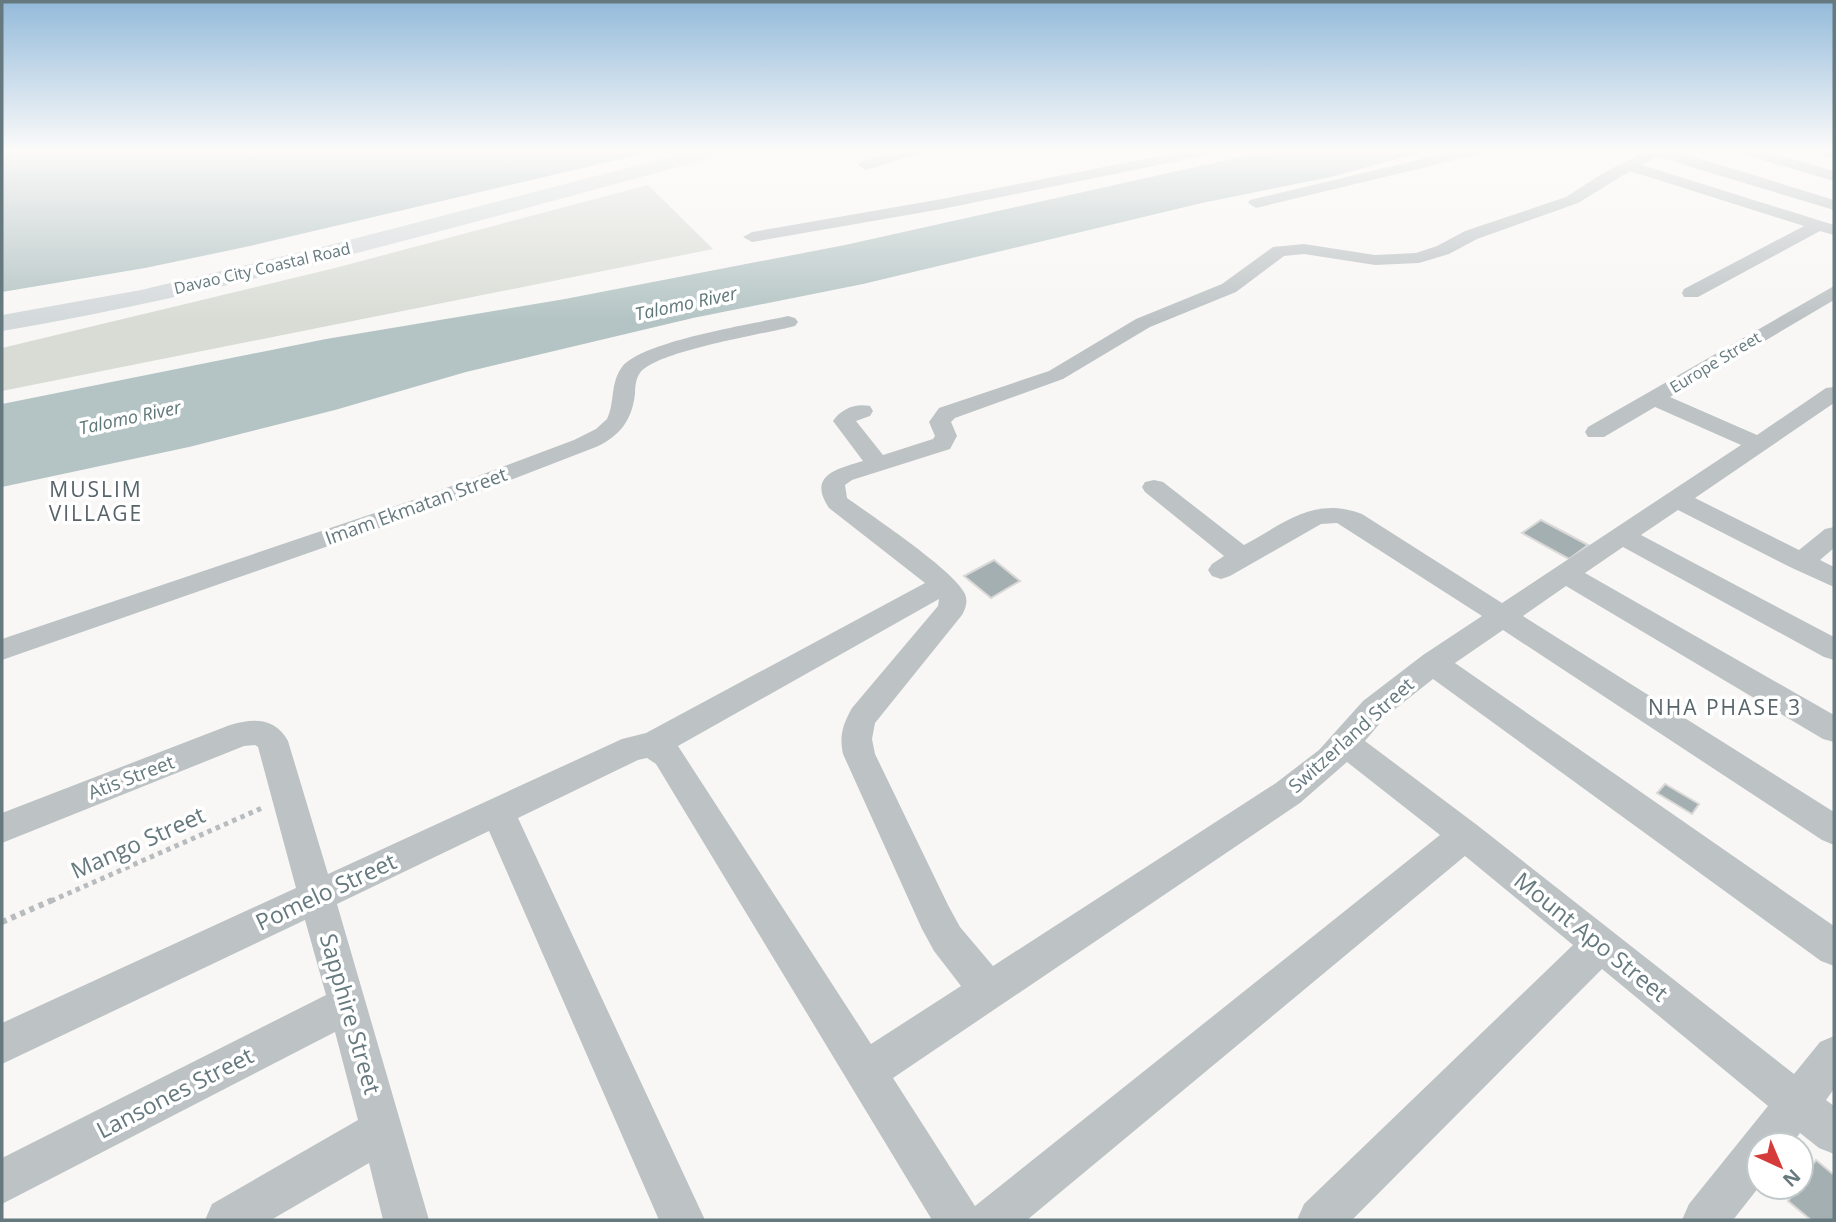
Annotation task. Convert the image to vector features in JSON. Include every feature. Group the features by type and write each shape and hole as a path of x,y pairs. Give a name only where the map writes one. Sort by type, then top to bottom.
{"main road":[{"name":"Davao City Coastal Road","path":"2,323 141,297 330,252 505,206"}],"street":[{"path":"752,237 929,206"},
{"path":"988,990 947,939 935,917 859,754 855,738 863,716 952,608 953,597 944,584 846,510 834,497 833,483 837,479 878,464 942,444 946,436 940,422 947,414 1056,375 1143,323 1229,288 1279,251 1304,249 1375,260 1419,258 1443,250 1471,235 1555,206"},
{"path":"1757,206 1827,228"},
{"path":"1691,293 1827,228"},
{"name":"Europe Street","path":"1596,432 1834,292"},
{"name":"Imam Ekmatan Street","path":"2,650 422,505 577,447 596,439 617,422 629,372 643,360 668,351 788,322"},
{"name":"Switzerland Street","path":"865,1072 1288,793 1346,744 1374,709 1433,663 1834,394"},
{"path":"1653,398 1759,444"},
{"path":"862,411 848,416 844,421 878,464"},
{"path":"1154,487 1231,564 1316,516 1340,515 1353,520 1834,830"},
{"path":"1676,499 1834,578"},
{"path":"1801,562 1834,535"},
{"path":"1622,536 1834,650"},
{"path":"1566,574 1834,730"},
{"name":"Pomelo Street","path":"2,1044 633,748 652,745 944,584"},
{"path":"1433,663 1834,948"},
{"name":"Sapphire Street","path":"261,732 272,741 407,1220"},
{"name":"Atis Street","path":"2,828 241,734 261,732"},
{"name":"Mount Apo Street","path":"1346,744 1465,835 1834,1133"},
{"path":"652,745 667,755 958,1220"},
{"path":"498,812 682,1220"},
{"path":"992,1220 1465,835"},
{"path":"1321,1220 1601,944"},
{"name":"Lansones Street","path":"2,1182 348,1004"},
{"path":"1775,1131 1834,1056"},
{"path":"228,1220 383,1130"},
{"path":"1705,1220 1745,1169"}],"path":[{"name":"Mango Street","path":"2,922 288,797"}],"shaded area":[{"path":"569,206 669,206 713,249 2,391 2,348 335,268"}],"water":[{"path":"2,206 420,206 145,268 2,292"},
{"name":"Talomo River","path":"1020,206 1189,206 863,284 693,318 466,372 335,410 189,447 2,487 2,404 326,339 565,299 845,245"}],"building":[{"path":"1541,520 1588,545 1569,559 1522,533"},
{"path":"994,560 1020,581 991,598 964,576"},
{"path":"1665,784 1699,804 1692,814 1657,793"},
{"path":"1815,1161 1834,1175 1834,1220 1811,1220 1788,1201 1815,1201"}],"district":[{"name":"MUSLIM VILLAGE","path":"96,502"},
{"name":"NHA PHASE 3","path":"1725,708"}]}
